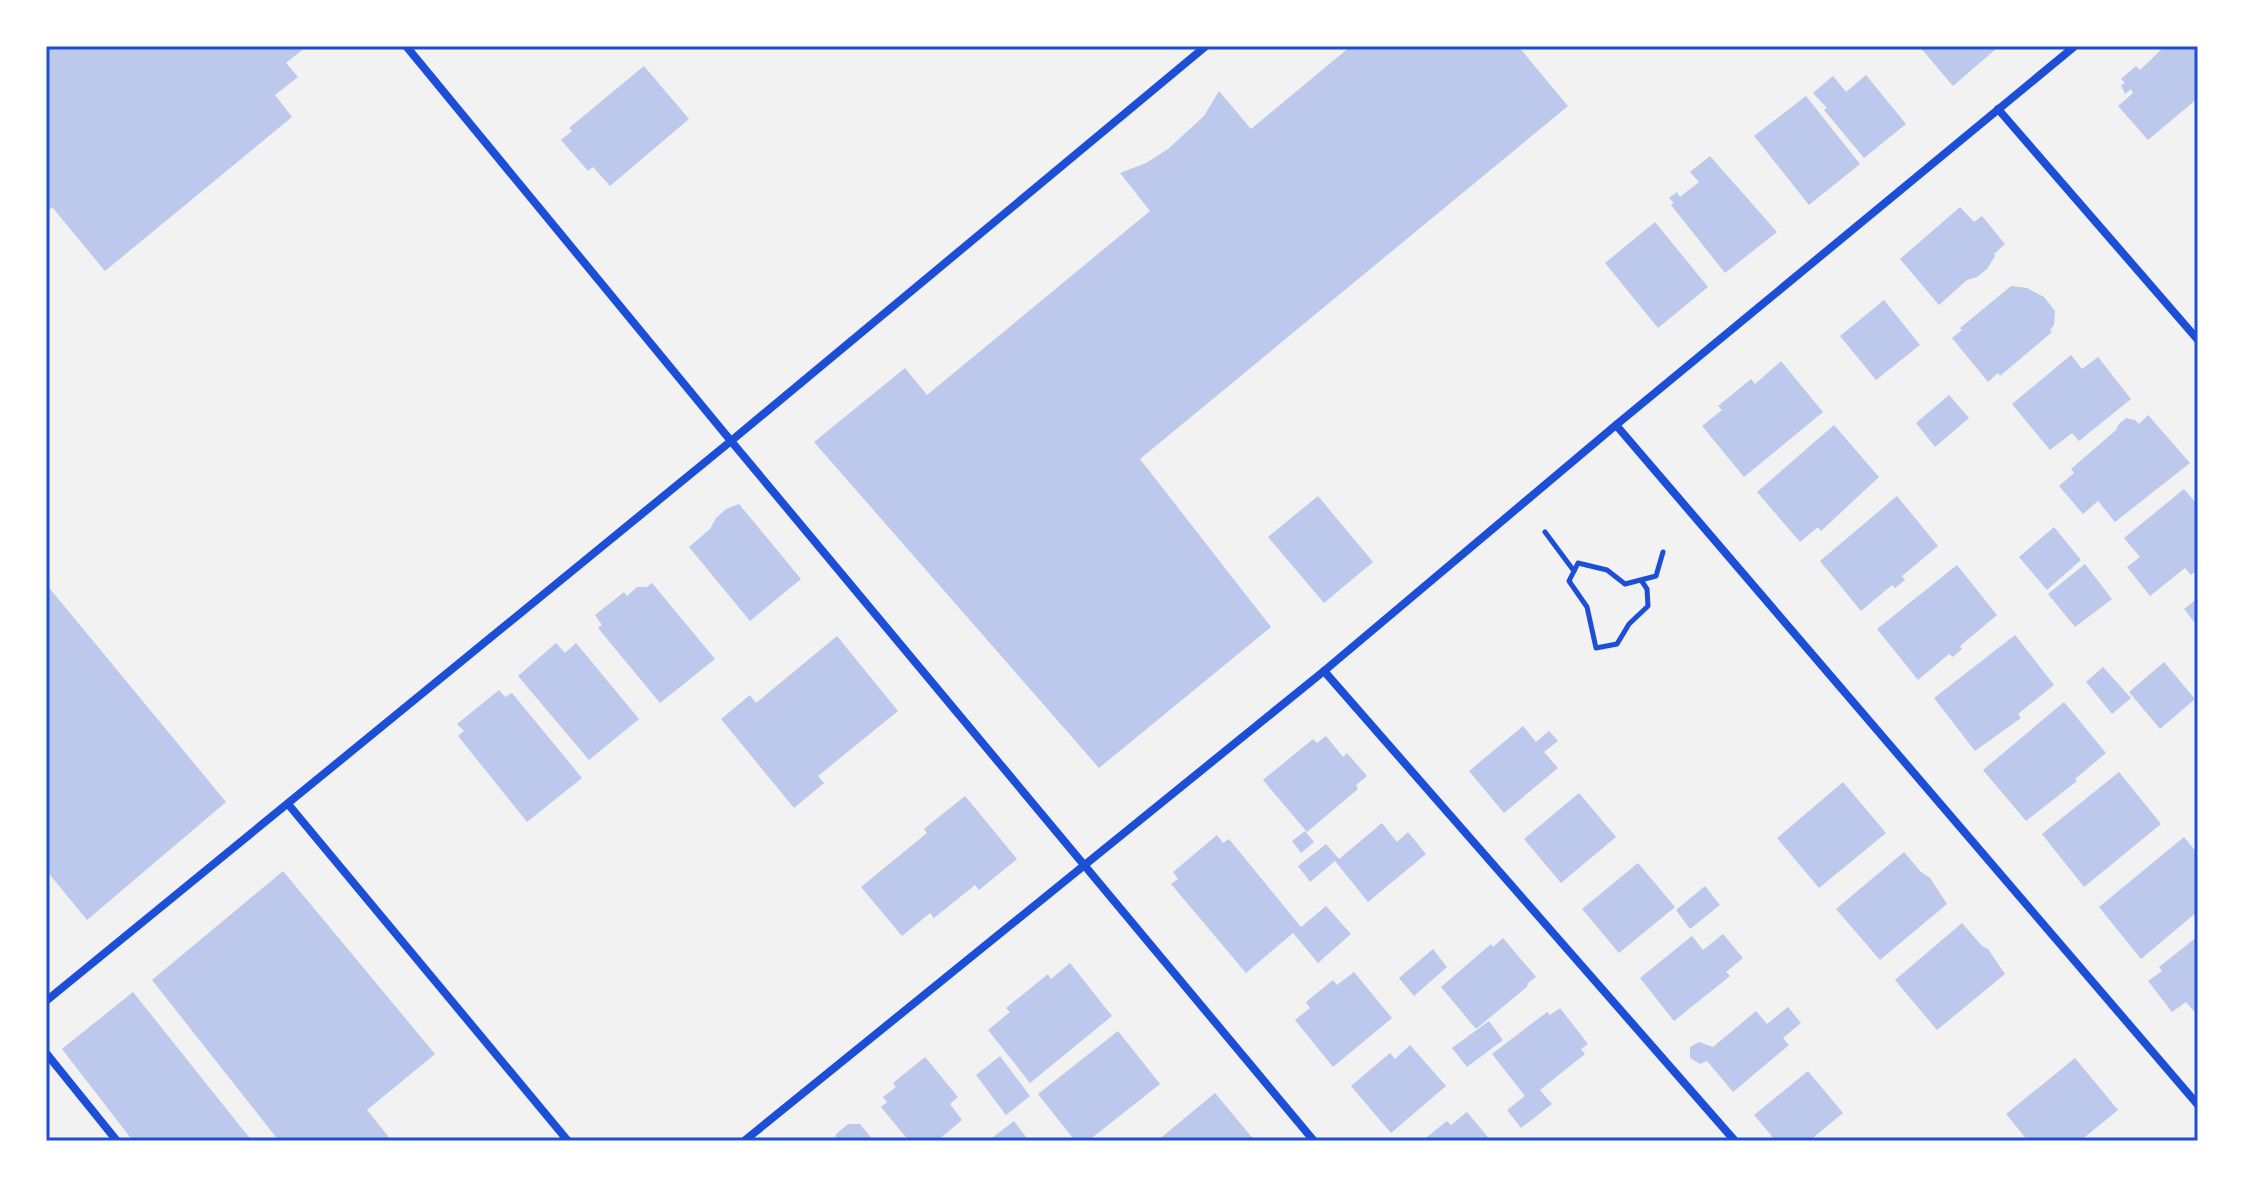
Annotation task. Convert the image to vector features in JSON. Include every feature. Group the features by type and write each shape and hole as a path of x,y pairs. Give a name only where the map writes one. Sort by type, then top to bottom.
{"street":[{"path":"406,46 1314,1141"},
{"path":"46,1001 731,441 1206,46"},
{"path":"744,1141 1324,671 2075,46"},
{"path":"1998,109 2198,340"},
{"path":"1616,425 2198,1105"},
{"path":"1324,671 1735,1141"},
{"path":"288,804 568,1141"},
{"path":"46,1053 117,1141"}],"path":[{"path":"1545,532 1574,571"},
{"path":"1641,580 1647,589 1648,606 1629,624 1617,644 1596,648 1587,607 1569,581 1578,563 1607,570 1625,584 1656,576 1663,552"}],"building":[{"path":"46,46 307,46 286,63 298,77 275,95 292,117 105,271 52,207 46,213"},
{"path":"1351,46 1518,46 1568,106 1140,459 1271,627 1099,768 814,442 905,368 927,395 1150,211 1120,173 1146,163 1168,149 1204,116 1219,91 1251,129"},
{"path":"1919,46 1996,46 1997,48 1953,86"},
{"path":"2165,46 2198,46 2198,98 2148,140 2118,106 2133,93 2131,89 2125,94 2121,85 2125,83 2121,79 2136,66 2140,70"},
{"path":"644,66 689,119 610,186 593,167 588,171 561,140 572,131 569,128"},
{"path":"1866,75 1906,124 1864,158 1813,93 1833,76 1846,92"},
{"path":"1806,96 1860,164 1809,205 1754,136"},
{"path":"1710,156 1777,232 1725,273 1671,205 1674,203 1669,198 1677,192 1680,197 1699,182 1690,172"},
{"path":"1960,207 1974,222 1982,216 2005,244 1994,254 1987,269 1967,280 1939,305 1900,259"},
{"path":"1655,222 1708,287 1658,328 1605,263"},
{"path":"2011,286 2027,288 2044,297 2055,311 2054,325 2050,330 2052,332 2000,376 1998,373 1988,382 1952,338"},
{"path":"1884,300 1920,345 1876,380 1840,336"},
{"path":"2071,355 2082,369 2098,357 2131,399 2079,441 2072,433 2050,450 2012,404"},
{"path":"1781,361 1823,412 1744,477 1702,426 1722,410 1718,406 1751,379 1755,384"},
{"path":"1949,395 1969,418 1935,447 1916,423"},
{"path":"2148,415 2190,463 2115,522 2098,501 2083,514 2059,486 2074,473 2071,469 2126,418 2139,424"},
{"path":"1834,425 1879,477 1821,531 1818,527 1800,542 1757,492"},
{"path":"2184,489 2196,503 2198,501 2198,569 2191,575 2185,568 2150,596 2127,567 2140,557 2124,538"},
{"path":"1318,496 1373,562 1324,603 1268,537"},
{"path":"1897,496 1938,546 1902,576 1905,580 1895,588 1892,585 1861,611 1820,561"},
{"path":"739,504 801,579 750,621 689,547 710,529 726,509"},
{"path":"2054,527 2081,560 2047,590 2019,557"},
{"path":"2085,564 2112,599 2075,627 2048,594"},
{"path":"1957,565 1997,615 1960,646 1962,649 1953,657 1949,654 1918,680 1877,629"},
{"path":"652,583 715,659 660,703 598,628 602,625 595,615 624,592 627,596 637,587 647,587"},
{"path":"46,584 226,802 87,920 46,870"},
{"path":"2198,598 2198,627 2184,609"},
{"path":"2015,635 2054,685 2018,714 2021,718 1975,751 1934,698"},
{"path":"837,636 898,711 818,776 824,783 794,808 721,719 750,695 756,703"},
{"path":"556,643 565,653 576,643 639,719 589,760 518,676"},
{"path":"2164,662 2195,699 2160,729 2129,692"},
{"path":"2103,667 2131,698 2112,714 2086,682"},
{"path":"499,690 505,697 512,693 582,778 527,822 458,736 464,731 457,724"},
{"path":"2064,702 2106,753 2075,779 2077,781 2026,821 1983,770"},
{"path":"1523,726 1536,742 1549,731 1558,741 1544,752 1558,768 1504,813 1469,771"},
{"path":"1326,736 1343,757 1347,753 1367,776 1356,785 1358,789 1307,832 1263,780 1313,739 1317,743"},
{"path":"2119,772 2161,824 2084,887 2042,834"},
{"path":"1843,782 1886,833 1819,888 1777,838"},
{"path":"1579,793 1616,837 1561,883 1524,839"},
{"path":"965,796 1017,859 979,890 975,885 934,918 930,913 902,936 861,887 927,833 924,829"},
{"path":"1382,823 1397,842 1408,832 1426,854 1368,902 1335,861 1310,882 1298,866 1326,844 1339,859"},
{"path":"1305,831 1314,842 1301,853 1292,841"},
{"path":"1217,835 1223,843 1229,839 1301,927 1326,906 1351,934 1318,963 1293,933 1246,973 1171,884 1178,879 1173,872"},
{"path":"2184,837 2198,854 2198,911 2141,959 2099,907"},
{"path":"1904,852 1930,878 1947,904 1880,960 1836,909"},
{"path":"1638,863 1675,907 1619,953 1582,909"},
{"path":"283,871 435,1054 367,1110 392,1141 279,1141 152,980"},
{"path":"1705,886 1720,905 1690,929 1676,910"},
{"path":"1962,923 1988,949 2005,974 1937,1030 1895,980"},
{"path":"1723,934 1743,958 1726,972 1730,976 1674,1021 1640,978 1692,936 1703,950"},
{"path":"2198,936 2198,1016 2186,1002 2172,1012 2148,981 2162,971 2159,967"},
{"path":"1503,938 1536,977 1476,1029 1441,987 1491,944 1493,947"},
{"path":"1433,949 1447,967 1414,996 1399,978"},
{"path":"1070,963 1112,1016 1030,1083 988,1030 1010,1012 1006,1008 1048,974 1051,979"},
{"path":"1354,972 1392,1018 1333,1067 1295,1020 1310,1008 1306,1002 1333,980 1337,985"},
{"path":"133,992 252,1141 133,1141 62,1049"},
{"path":"1788,1007 1801,1023 1783,1038 1789,1045 1733,1092 1707,1061 1700,1064 1690,1058 1690,1047 1699,1042 1713,1047 1756,1011 1767,1024"},
{"path":"1560,1008 1588,1044 1581,1049 1585,1054 1540,1090 1552,1104 1521,1128 1507,1110 1525,1096 1492,1054 1547,1012 1550,1015"},
{"path":"1489,1021 1503,1040 1467,1067 1452,1048"},
{"path":"1118,1031 1160,1084 1088,1141 1075,1141 1038,1094"},
{"path":"1410,1045 1446,1086 1391,1133 1351,1086 1390,1053 1395,1059"},
{"path":"1000,1056 1030,1096 1006,1115 976,1075"},
{"path":"925,1057 958,1097 950,1104 962,1120 937,1141 909,1141 881,1107 887,1102 883,1097 896,1087 893,1083"},
{"path":"2075,1058 2118,1110 2080,1141 2028,1141 2006,1114"},
{"path":"1808,1071 1843,1113 1809,1141 1776,1141 1754,1115"},
{"path":"1215,1093 1255,1141 1157,1141"},
{"path":"1467,1112 1491,1141 1422,1141 1447,1121 1451,1125"},
{"path":"1014,1121 1029,1141 988,1141"},
{"path":"848,1124 860,1124 874,1141 835,1141 836,1134"}]}
